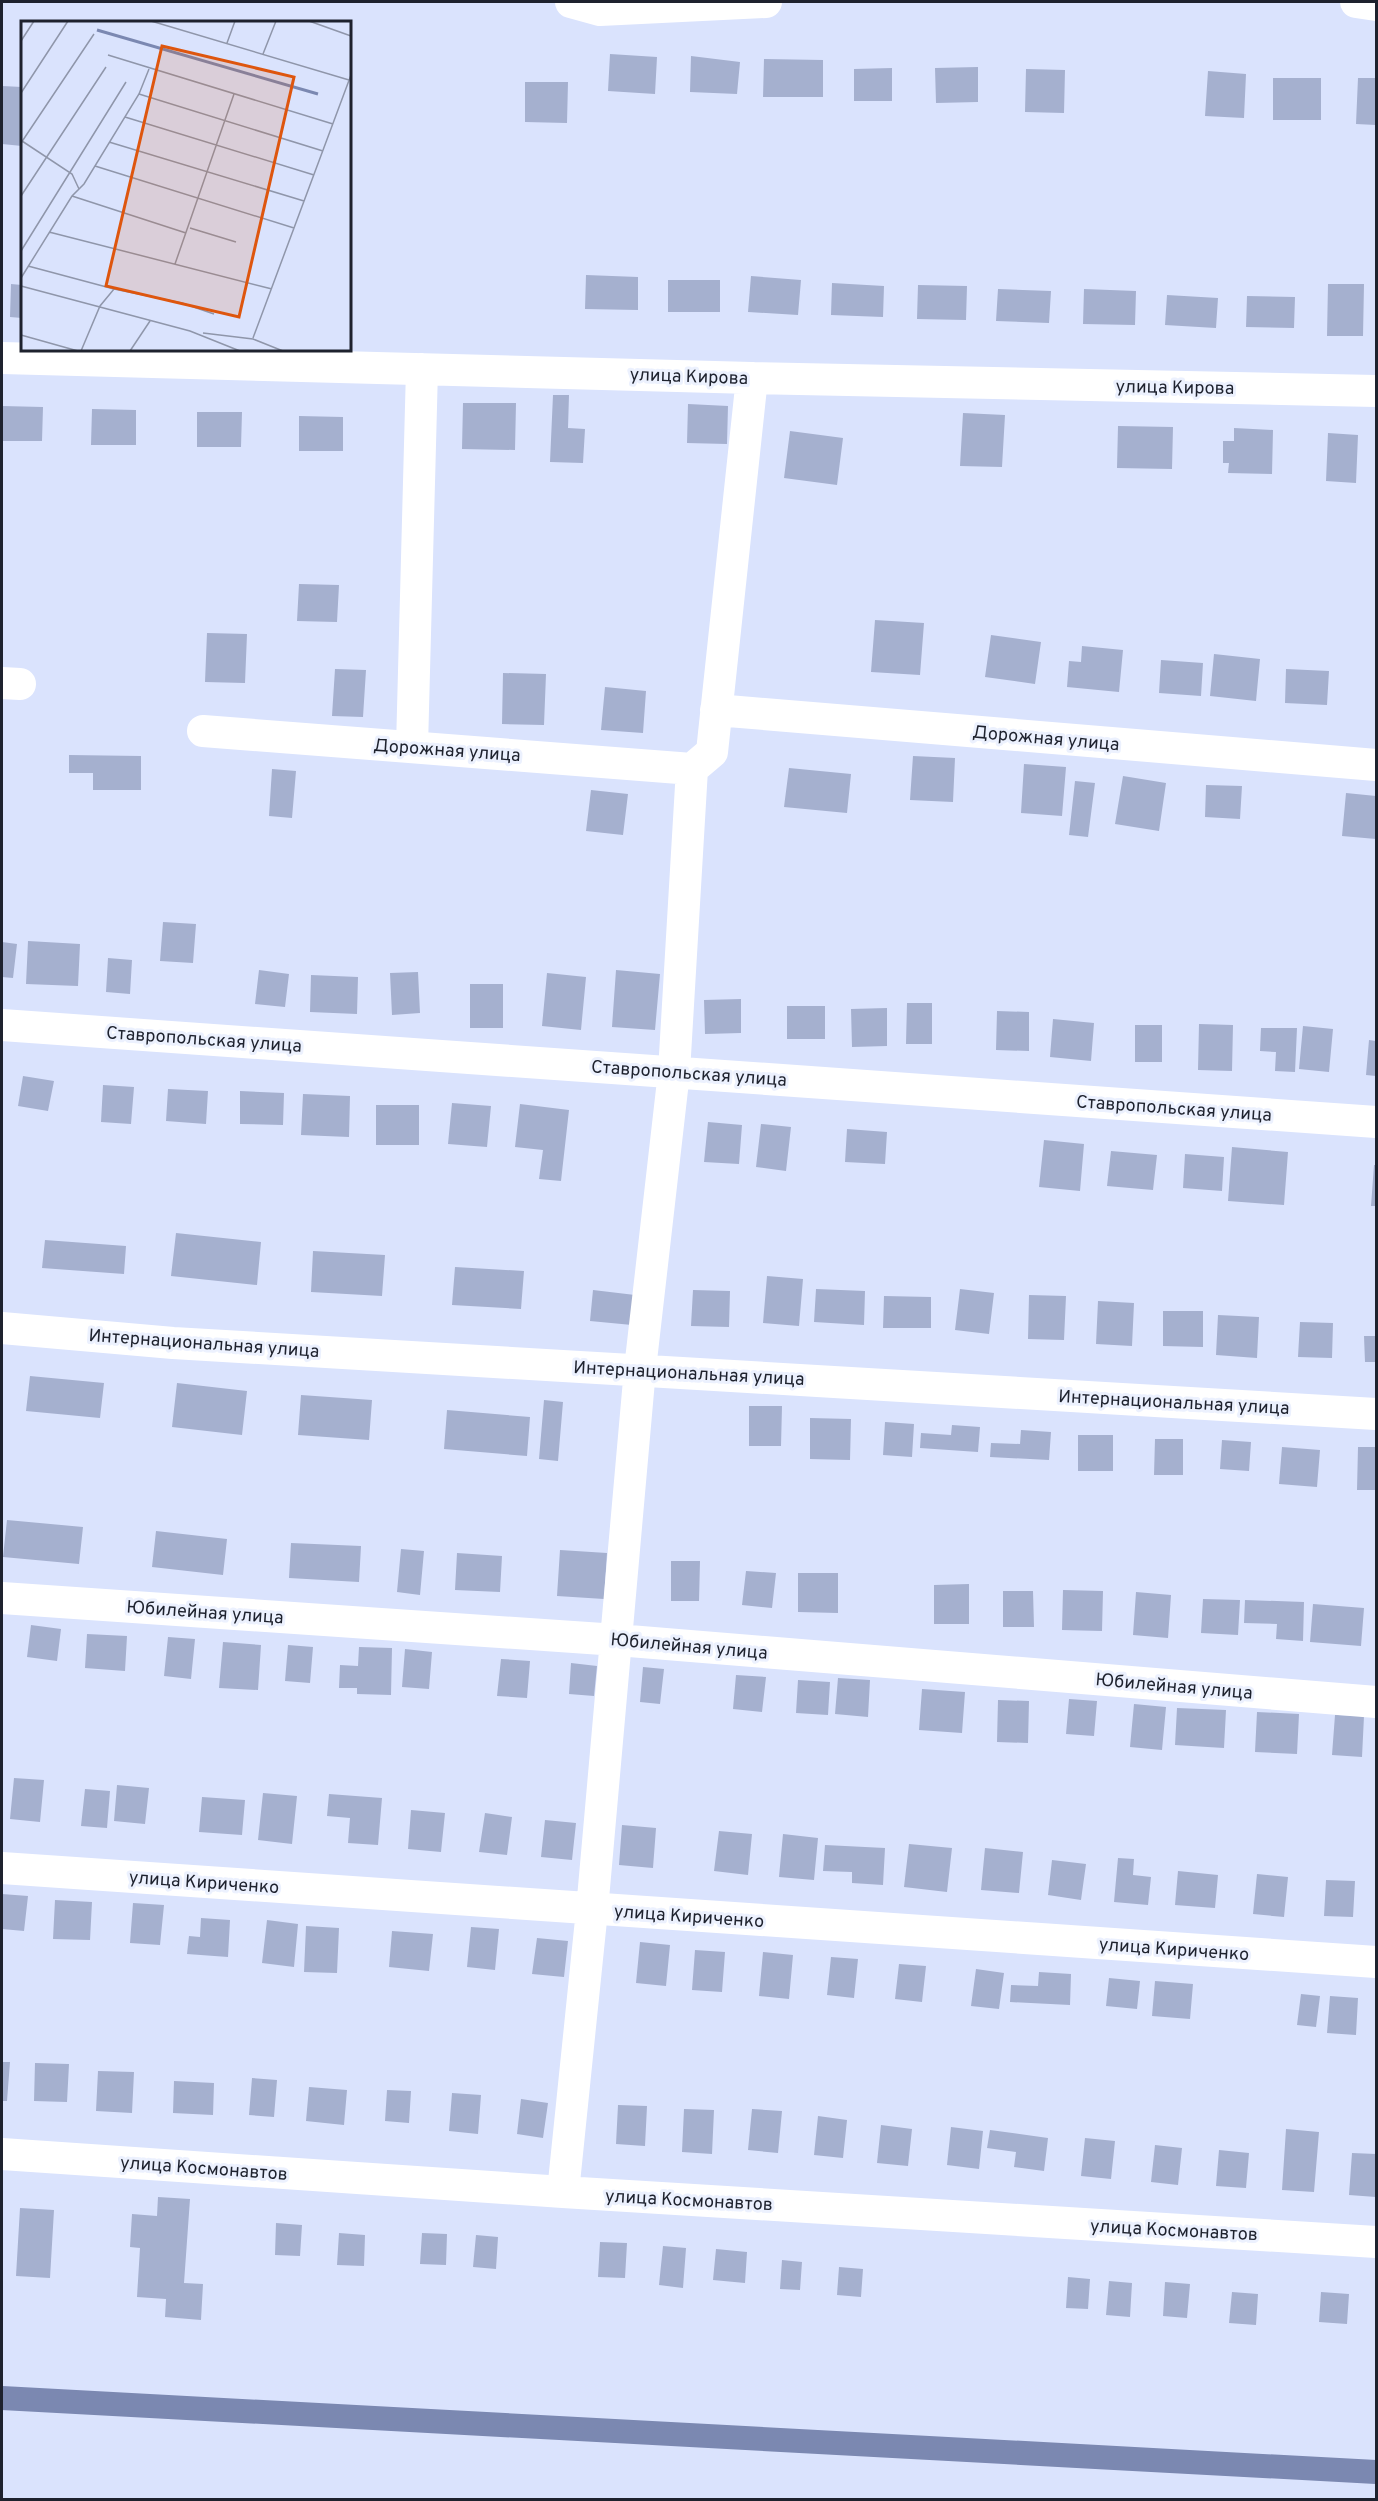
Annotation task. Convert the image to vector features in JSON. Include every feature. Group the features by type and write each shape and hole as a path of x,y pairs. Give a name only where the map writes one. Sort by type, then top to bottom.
{"street":[{"path":"571,2 600,10 687,4 766,2"},
{"path":"1356,2 1377,5"},
{"name":"улица Кирова","path":"2,358 752,378 1377,391"},
{"path":"412,747 422,369"},
{"path":"563,2192 592,1910 640,1369 674,1072 692,769 712,752 752,378"},
{"name":"Дорожная улица","path":"716,710 1377,765"},
{"name":"Дорожная улица","path":"203,731 692,769"},
{"name":"Ставропольская улица","path":"2,1025 1377,1122"},
{"name":"Интернациональная улица","path":"2,1328 173,1343 1377,1414"},
{"name":"Юбилейная улица","path":"2,1598 617,1640 1377,1702"},
{"name":"улица Кириченко","path":"2,1868 1377,1962"},
{"name":"улица Космонавтов","path":"2,2154 563,2192 1377,2242"}],"building":[{"path":"610,54 657,57 655,94 608,91"},
{"path":"691,56 740,62 737,94 690,92"},
{"path":"764,59 823,60 823,97 763,97"},
{"path":"978,67 978,102 936,103 935,68"},
{"path":"892,68 892,101 854,101 854,69"},
{"path":"1026,69 1065,70 1064,113 1025,112"},
{"path":"1208,71 1246,74 1244,118 1205,116"},
{"path":"1273,78 1321,78 1321,120 1273,120"},
{"path":"1358,78 1376,78 1376,125 1356,124"},
{"path":"525,82 568,82 567,123 525,122"},
{"path":"2,86 21,87 21,146 2,144"},
{"path":"586,275 638,277 638,310 585,309"},
{"path":"751,276 801,280 798,315 748,312"},
{"path":"668,280 720,280 720,312 668,312"},
{"path":"832,283 884,286 883,317 831,315"},
{"path":"11,284 21,285 21,318 10,317"},
{"path":"1328,284 1364,284 1363,336 1327,336"},
{"path":"918,285 967,286 966,320 917,319"},
{"path":"998,289 1051,291 1049,323 996,321"},
{"path":"1084,289 1136,291 1135,325 1083,324"},
{"path":"1167,295 1218,298 1216,328 1165,325"},
{"path":"1247,296 1295,297 1294,328 1246,327"},
{"path":"553,395 569,395 568,428 585,429 583,463 550,462"},
{"path":"463,403 516,403 515,450 462,449"},
{"path":"688,404 728,406 727,444 687,443"},
{"path":"2,406 43,407 42,441 2,441"},
{"path":"92,409 136,410 136,445 91,445"},
{"path":"197,412 242,412 241,447 197,447"},
{"path":"963,413 1005,415 1002,467 960,466"},
{"path":"299,416 343,417 343,451 299,451"},
{"path":"1118,426 1173,427 1172,469 1117,468"},
{"path":"1234,428 1273,430 1272,474 1228,473 1229,463 1223,463 1223,441 1234,441"},
{"path":"790,431 843,438 837,485 784,478"},
{"path":"1328,433 1358,435 1356,483 1326,481"},
{"path":"299,584 339,585 337,622 297,621"},
{"path":"875,620 924,623 920,675 871,672"},
{"path":"207,633 247,634 245,683 205,682"},
{"path":"991,635 1041,642 1035,684 985,677"},
{"path":"1082,646 1123,650 1119,692 1067,687 1069,661 1081,662"},
{"path":"1214,654 1260,659 1256,701 1210,696"},
{"path":"1161,660 1203,663 1201,696 1159,693"},
{"path":"335,669 366,670 363,717 332,716"},
{"path":"1286,669 1329,671 1327,705 1285,703"},
{"path":"503,673 546,674 544,725 502,724"},
{"path":"605,687 646,691 643,733 601,730"},
{"path":"69,755 141,756 141,790 93,790 93,773 69,773"},
{"path":"913,756 955,758 953,802 910,800"},
{"path":"1024,764 1066,767 1062,816 1021,813"},
{"path":"789,768 851,774 847,813 784,807"},
{"path":"272,769 296,771 292,818 269,816"},
{"path":"1123,776 1166,783 1159,831 1115,824"},
{"path":"1075,781 1095,783 1088,837 1069,835"},
{"path":"1206,785 1242,786 1240,819 1205,817"},
{"path":"591,790 628,794 623,835 586,831"},
{"path":"1346,793 1376,796 1376,839 1342,836"},
{"path":"163,922 196,924 193,963 160,961"},
{"path":"28,941 80,944 78,986 26,984"},
{"path":"2,942 17,944 13,978 2,977"},
{"path":"108,958 132,960 130,994 106,992"},
{"path":"259,970 289,974 285,1007 255,1004"},
{"path":"616,970 660,974 655,1030 612,1027"},
{"path":"418,972 420,1013 392,1015 390,973"},
{"path":"547,973 586,977 581,1030 542,1026"},
{"path":"311,975 358,977 357,1014 310,1012"},
{"path":"470,984 503,984 503,1028 470,1028"},
{"path":"741,999 741,1033 705,1034 704,1000"},
{"path":"907,1003 932,1003 932,1044 906,1044"},
{"path":"787,1006 825,1006 825,1039 787,1039"},
{"path":"887,1008 887,1046 852,1047 851,1009"},
{"path":"997,1011 1029,1012 1029,1051 996,1050"},
{"path":"1053,1019 1094,1023 1091,1061 1050,1057"},
{"path":"1199,1024 1233,1025 1232,1071 1198,1070"},
{"path":"1135,1025 1162,1025 1162,1062 1135,1062"},
{"path":"1303,1026 1333,1029 1329,1072 1299,1069"},
{"path":"1261,1028 1297,1028 1295,1072 1275,1071 1276,1052 1260,1051"},
{"path":"1369,1040 1376,1041 1376,1076 1366,1075"},
{"path":"23,1076 54,1081 48,1111 18,1106"},
{"path":"103,1085 134,1087 131,1124 101,1122"},
{"path":"168,1089 208,1091 206,1124 166,1121"},
{"path":"240,1091 284,1093 283,1125 240,1124"},
{"path":"303,1094 350,1096 349,1137 301,1135"},
{"path":"452,1103 491,1106 487,1147 448,1144"},
{"path":"520,1104 569,1110 561,1181 539,1179 543,1150 515,1147"},
{"path":"376,1105 419,1105 419,1145 376,1145"},
{"path":"708,1122 742,1125 739,1164 704,1162"},
{"path":"761,1124 791,1127 786,1171 756,1167"},
{"path":"847,1129 887,1132 885,1164 845,1162"},
{"path":"1044,1140 1084,1144 1080,1191 1039,1187"},
{"path":"1232,1147 1288,1152 1284,1205 1228,1201"},
{"path":"1111,1151 1157,1155 1153,1190 1107,1186"},
{"path":"1185,1154 1224,1157 1222,1191 1183,1188"},
{"path":"1374,1165 1376,1165 1376,1206 1371,1206"},
{"path":"176,1233 261,1242 257,1285 171,1276"},
{"path":"45,1240 126,1246 124,1274 42,1268"},
{"path":"313,1251 385,1255 382,1296 311,1292"},
{"path":"455,1267 524,1271 521,1309 452,1305"},
{"path":"767,1276 803,1279 799,1326 763,1323"},
{"path":"816,1289 865,1291 864,1325 814,1322"},
{"path":"960,1289 994,1293 989,1334 955,1330"},
{"path":"593,1290 635,1295 632,1325 590,1321"},
{"path":"693,1290 730,1291 729,1327 691,1326"},
{"path":"1029,1295 1066,1296 1064,1340 1028,1339"},
{"path":"884,1296 931,1297 931,1328 883,1328"},
{"path":"1098,1301 1134,1303 1132,1346 1096,1344"},
{"path":"1163,1311 1203,1311 1203,1347 1163,1346"},
{"path":"1218,1315 1259,1317 1257,1358 1216,1355"},
{"path":"1300,1322 1333,1323 1332,1358 1298,1357"},
{"path":"1364,1336 1376,1336 1376,1362 1365,1362"},
{"path":"30,1376 104,1383 100,1418 26,1411"},
{"path":"177,1383 247,1391 242,1435 172,1427"},
{"path":"301,1395 372,1400 369,1440 298,1435"},
{"path":"544,1400 563,1402 558,1461 539,1459"},
{"path":"749,1406 782,1406 781,1446 749,1446"},
{"path":"447,1410 530,1417 527,1456 444,1449"},
{"path":"810,1418 851,1419 850,1460 810,1459"},
{"path":"885,1422 914,1424 912,1457 883,1455"},
{"path":"952,1425 980,1427 978,1452 920,1448 921,1433 951,1435"},
{"path":"1021,1430 1051,1432 1049,1460 990,1457 991,1443 1020,1444"},
{"path":"1078,1435 1113,1435 1113,1471 1078,1471"},
{"path":"1155,1439 1183,1439 1183,1475 1154,1475"},
{"path":"1222,1440 1251,1442 1249,1471 1220,1469"},
{"path":"1282,1447 1320,1450 1317,1487 1279,1484"},
{"path":"1358,1447 1376,1447 1376,1490 1357,1490"},
{"path":"7,1520 83,1527 79,1564 3,1557"},
{"path":"156,1531 227,1539 223,1575 152,1567"},
{"path":"291,1543 361,1546 359,1582 289,1578"},
{"path":"401,1549 424,1551 420,1595 397,1592"},
{"path":"560,1550 607,1553 604,1599 557,1596"},
{"path":"457,1553 502,1556 500,1592 455,1590"},
{"path":"671,1561 700,1561 699,1601 671,1601"},
{"path":"746,1571 776,1573 772,1608 742,1605"},
{"path":"798,1573 838,1573 838,1613 798,1612"},
{"path":"969,1584 969,1624 934,1624 934,1585"},
{"path":"1063,1590 1103,1591 1102,1631 1062,1630"},
{"path":"1003,1591 1033,1591 1034,1627 1003,1627"},
{"path":"1136,1592 1171,1595 1168,1638 1133,1635"},
{"path":"1203,1599 1240,1600 1238,1635 1201,1633"},
{"path":"1245,1600 1304,1602 1303,1641 1276,1639 1277,1624 1244,1623"},
{"path":"1313,1604 1364,1608 1361,1646 1310,1642"},
{"path":"31,1625 61,1629 57,1661 27,1657"},
{"path":"87,1634 127,1636 125,1671 85,1668"},
{"path":"168,1637 195,1639 191,1679 164,1676"},
{"path":"223,1642 261,1645 258,1690 219,1688"},
{"path":"288,1645 313,1647 310,1683 285,1681"},
{"path":"359,1647 392,1648 391,1695 357,1694 357,1688 339,1688 340,1665 358,1666"},
{"path":"405,1649 432,1652 429,1689 402,1687"},
{"path":"501,1659 530,1661 527,1698 497,1696"},
{"path":"571,1663 597,1666 594,1696 569,1694"},
{"path":"643,1667 664,1669 660,1704 640,1702"},
{"path":"736,1675 766,1677 762,1712 733,1709"},
{"path":"838,1678 870,1680 868,1717 835,1714"},
{"path":"798,1680 830,1682 828,1715 796,1713"},
{"path":"922,1689 965,1692 962,1733 919,1730"},
{"path":"1069,1699 1097,1701 1094,1736 1066,1734"},
{"path":"998,1700 1029,1701 1028,1743 997,1742"},
{"path":"1134,1704 1166,1707 1162,1750 1130,1747"},
{"path":"1177,1708 1226,1710 1224,1748 1175,1745"},
{"path":"1257,1712 1299,1714 1297,1754 1255,1752"},
{"path":"1335,1715 1364,1716 1362,1757 1332,1755"},
{"path":"14,1778 44,1780 40,1822 10,1819"},
{"path":"117,1785 149,1788 145,1824 114,1821"},
{"path":"85,1789 110,1791 107,1828 81,1826"},
{"path":"263,1793 297,1796 292,1844 258,1840"},
{"path":"329,1794 382,1798 378,1845 348,1843 350,1818 327,1816"},
{"path":"202,1797 245,1800 242,1835 199,1832"},
{"path":"411,1810 445,1813 441,1852 408,1849"},
{"path":"485,1813 512,1817 507,1855 479,1852"},
{"path":"545,1820 576,1823 572,1860 541,1857"},
{"path":"622,1825 656,1828 653,1868 619,1865"},
{"path":"719,1831 752,1834 748,1875 714,1871"},
{"path":"783,1834 818,1838 814,1880 779,1877"},
{"path":"909,1844 952,1848 947,1892 904,1887"},
{"path":"825,1845 885,1848 883,1885 852,1883 852,1872 823,1871"},
{"path":"985,1848 1023,1852 1019,1893 981,1890"},
{"path":"1118,1858 1134,1859 1133,1875 1151,1877 1148,1905 1114,1902"},
{"path":"1052,1860 1086,1864 1081,1900 1048,1895"},
{"path":"1178,1871 1218,1875 1215,1908 1175,1905"},
{"path":"1257,1874 1288,1877 1284,1917 1253,1914"},
{"path":"1326,1880 1355,1881 1353,1917 1324,1916"},
{"path":"2,1894 28,1896 24,1931 2,1929"},
{"path":"55,1900 92,1902 90,1940 53,1939"},
{"path":"133,1903 164,1905 160,1945 130,1943"},
{"path":"201,1918 230,1920 228,1957 187,1954 189,1936 200,1937"},
{"path":"267,1920 298,1924 294,1967 262,1963"},
{"path":"306,1926 339,1928 337,1973 304,1972"},
{"path":"471,1927 499,1929 495,1970 467,1967"},
{"path":"392,1931 433,1934 429,1971 389,1967"},
{"path":"537,1938 568,1941 564,1977 532,1974"},
{"path":"640,1942 670,1945 666,1986 636,1983"},
{"path":"695,1950 725,1952 722,1992 692,1990"},
{"path":"763,1952 793,1955 789,1999 759,1996"},
{"path":"831,1957 858,1959 854,1998 827,1995"},
{"path":"899,1964 926,1966 922,2002 895,1999"},
{"path":"976,1969 1004,1973 999,2009 971,2006"},
{"path":"1039,1972 1071,1974 1070,2005 1010,2002 1011,1985 1038,1986"},
{"path":"1109,1978 1140,1981 1137,2009 1106,2006"},
{"path":"1155,1981 1193,1984 1190,2019 1152,2016"},
{"path":"1301,1994 1320,1996 1316,2027 1297,2025"},
{"path":"1330,1996 1358,1998 1356,2035 1327,2033"},
{"path":"2,2062 10,2062 7,2101 2,2101"},
{"path":"35,2063 69,2064 67,2102 34,2101"},
{"path":"98,2071 134,2072 132,2113 96,2111"},
{"path":"252,2078 277,2080 274,2117 249,2115"},
{"path":"174,2081 214,2083 213,2115 173,2113"},
{"path":"309,2087 347,2090 344,2125 306,2121"},
{"path":"387,2090 411,2091 409,2123 385,2121"},
{"path":"452,2093 481,2095 478,2134 449,2131"},
{"path":"521,2099 548,2103 543,2138 517,2134"},
{"path":"618,2105 647,2106 645,2146 616,2144"},
{"path":"684,2109 714,2110 712,2154 682,2152"},
{"path":"752,2109 782,2111 778,2153 748,2150"},
{"path":"818,2116 847,2120 843,2158 814,2155"},
{"path":"881,2125 912,2129 908,2166 877,2163"},
{"path":"951,2127 983,2131 979,2169 947,2165"},
{"path":"1286,2129 1319,2132 1314,2192 1282,2190"},
{"path":"990,2130 1048,2138 1044,2171 1014,2167 1016,2152 987,2148"},
{"path":"1085,2138 1115,2141 1111,2179 1081,2176"},
{"path":"1155,2145 1182,2148 1178,2185 1151,2182"},
{"path":"1219,2150 1249,2153 1246,2188 1216,2186"},
{"path":"1352,2153 1376,2154 1376,2197 1349,2195"},
{"path":"158,2197 190,2199 184,2283 203,2284 201,2320 165,2317 166,2299 137,2297 140,2248 130,2247 132,2214 157,2216"},
{"path":"20,2208 54,2210 50,2278 16,2276"},
{"path":"276,2223 302,2225 300,2256 275,2255"},
{"path":"339,2233 365,2235 364,2266 337,2265"},
{"path":"422,2233 447,2234 446,2265 420,2264"},
{"path":"476,2235 498,2237 496,2269 473,2267"},
{"path":"600,2242 627,2243 625,2278 598,2277"},
{"path":"663,2246 686,2248 683,2288 659,2285"},
{"path":"716,2249 747,2252 745,2283 713,2280"},
{"path":"782,2260 802,2262 800,2290 780,2289"},
{"path":"839,2267 863,2269 861,2297 837,2295"},
{"path":"1068,2277 1090,2279 1088,2309 1066,2308"},
{"path":"1109,2281 1132,2283 1130,2317 1106,2315"},
{"path":"1165,2282 1190,2284 1187,2318 1163,2316"},
{"path":"1232,2292 1258,2294 1256,2325 1229,2323"},
{"path":"1321,2292 1349,2294 1347,2324 1319,2322"}],"waterway":[{"path":"2,2398 1376,2472"}]}
